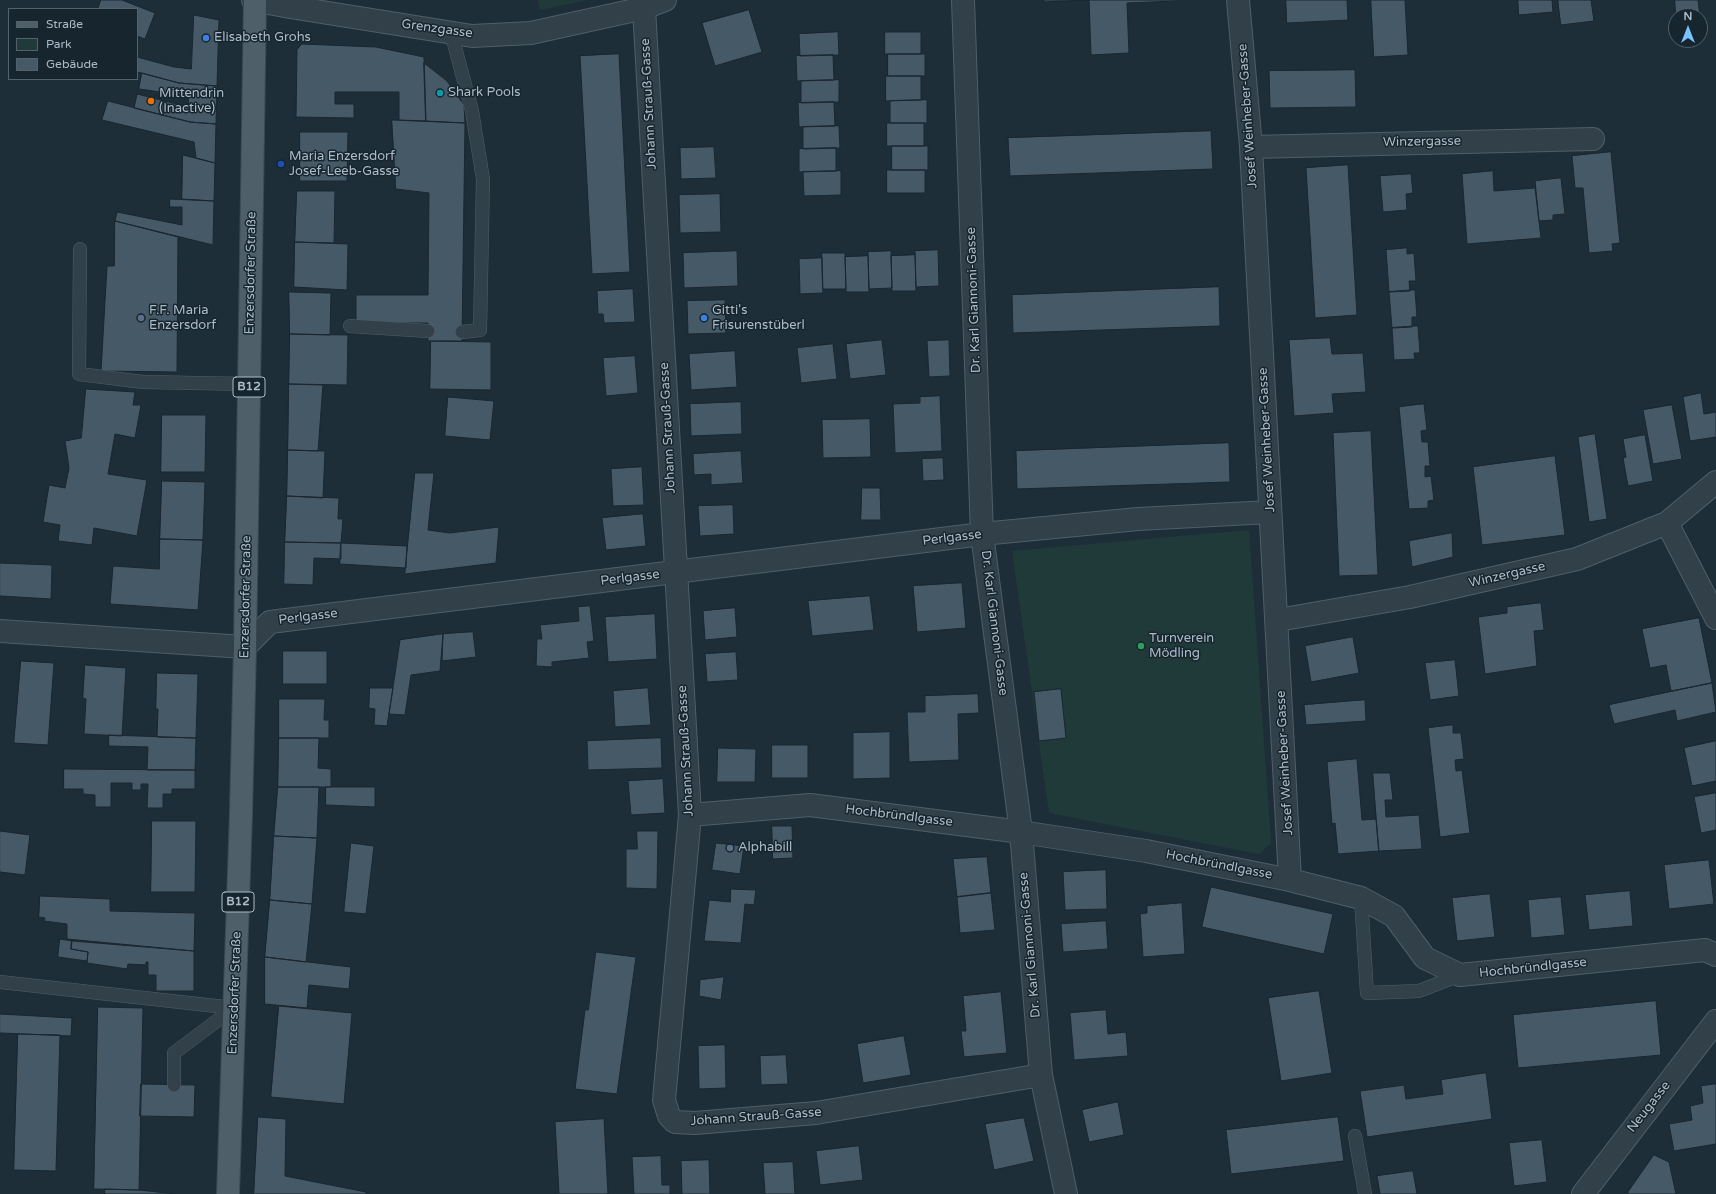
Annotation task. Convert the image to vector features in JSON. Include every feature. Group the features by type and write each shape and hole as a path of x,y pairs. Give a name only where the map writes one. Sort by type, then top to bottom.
{"main road":[{"name":"Enzersdorfer Straße","path":"228,1194 242,813 254,0"}],"street":[{"name":"Grenzgasse","path":"254,0 472,36 531,33 644,8 665,0"},
{"name":"Dr. Karl Giannoni-Gasse","path":"963,0 982,534 1021,832 1041,1075 1066,1194"},
{"name":"Josef Weinheber-Gasse","path":"1238,0 1251,147 1270,512 1278,620 1290,880"},
{"name":"Johann Strauß-Gasse","path":"644,8 690,815 664,1100 669,1116 675,1122 695,1123 816,1113 1041,1075"},
{"name":"Winzergasse","path":"1251,147 1593,138"},
{"name":"Winzergasse","path":"1278,620 1410,597 1578,559 1667,522 1716,482"},
{"name":"Perlgasse","path":"245,647 270,622 982,534 1138,519 1270,512"},
{"path":"1667,522 1716,618"},
{"path":"0,631 245,647"},
{"name":"Hochbründlgasse","path":"690,815 810,805 1021,832 1146,851 1290,880 1361,898 1394,916 1425,958 1460,975 1705,950 1716,955"},
{"name":"Neugasse","path":"1583,1194 1716,1021"}],"lane":[{"path":"451,32 472,111 483,179 480,330 462,332"},
{"path":"80,249 79,374 143,382 249,384"},
{"path":"350,326 428,331"},
{"path":"1361,898 1367,993 1420,991 1460,975"},
{"path":"0,982 234,1008"},
{"path":"174,1084 174,1053 234,1008"},
{"path":"1355,1136 1365,1194"}],"green space":[{"path":"538,0 587,0 540,10"},
{"name":"Turnverein Mödling","path":"1249,530 1271,843 1259,854 1049,813 1012,551"}],"building":[{"path":"101,0 122,0 155,13 145,39 138,36 138,8 98,8"},
{"path":"1044,0 1089,0 1044,2"},
{"path":"1089,0 1176,1 1127,3 1129,53 1091,55"},
{"path":"1286,0 1347,0 1348,20 1287,23"},
{"path":"1371,0 1405,0 1408,55 1374,57"},
{"path":"1518,0 1552,0 1553,12 1519,15"},
{"path":"1558,0 1591,0 1594,21 1561,25"},
{"path":"1675,0 1698,0 1699,8 1676,8"},
{"path":"749,10 762,52 715,66 702,23"},
{"name":"Elisabeth Grohs","path":"194,15 219,20 217,86 179,83 138,72 138,57 174,67 191,69"},
{"path":"838,32 839,55 800,56 799,34"},
{"path":"885,32 921,32 921,54 885,54"},
{"path":"302,44 376,47 424,57 426,121 399,120 399,92 335,92 335,104 354,104 354,118 296,117 297,50"},
{"path":"619,54 630,272 592,274 580,56"},
{"path":"888,54 925,54 925,76 888,76"},
{"path":"833,55 834,80 797,81 796,56"},
{"name":"Shark Pools","path":"424,63 447,81 464,105 465,123 426,121"},
{"path":"1355,70 1356,107 1270,108 1269,71"},
{"name":"Mittendrin (Inactive)","path":"142,73 179,83 217,86 216,124 190,122 134,108 137,94 189,107 188,96 139,89"},
{"path":"886,76 921,76 921,100 886,101"},
{"path":"839,80 839,102 801,103 801,81"},
{"path":"927,100 927,123 890,123 890,101"},
{"path":"108,101 190,122 216,124 215,163 196,158 194,142 102,120"},
{"path":"834,102 835,126 799,127 798,103"},
{"path":"392,120 465,123 462,341 428,341 428,323 356,323 356,295 428,295 429,193 396,189"},
{"path":"887,123 924,123 924,146 887,146"},
{"path":"839,126 840,148 803,149 803,127"},
{"path":"1211,131 1213,169 1010,176 1008,138"},
{"path":"300,132 348,132 347,181 300,181"},
{"path":"892,146 928,146 928,170 892,170"},
{"path":"714,147 716,178 681,179 680,148"},
{"path":"836,148 836,171 799,172 799,149"},
{"path":"1611,152 1620,243 1612,244 1613,251 1589,253 1583,188 1575,188 1572,156"},
{"path":"183,155 215,163 214,201 182,199"},
{"path":"1348,165 1357,315 1315,318 1306,168"},
{"path":"887,170 925,170 925,193 887,193"},
{"path":"841,171 841,195 804,196 803,172"},
{"path":"1493,171 1494,191 1535,188 1541,238 1467,244 1462,174"},
{"path":"1411,174 1413,193 1406,194 1407,210 1383,212 1380,176"},
{"path":"1561,178 1565,214 1553,215 1553,220 1539,221 1535,181"},
{"path":"297,191 335,191 334,243 295,242"},
{"path":"720,194 721,232 680,233 679,195"},
{"path":"170,199 214,201 213,245 115,221 117,212 182,225 182,207 170,207"},
{"name":"F.F. Maria Enzersdorf","path":"115,221 178,237 177,372 101,371 107,266 114,266"},
{"path":"295,242 348,244 347,290 294,287"},
{"path":"1407,248 1407,254 1414,253 1416,281 1409,281 1410,291 1389,292 1386,250"},
{"path":"938,250 939,286 916,287 915,251"},
{"path":"737,251 738,286 684,288 683,253"},
{"path":"891,251 892,288 869,289 868,252"},
{"path":"822,253 845,253 846,289 823,289"},
{"path":"915,255 916,291 892,291 891,256"},
{"path":"868,256 869,292 846,292 845,257"},
{"path":"822,258 823,293 800,294 799,259"},
{"path":"1219,287 1220,326 1013,333 1012,295"},
{"path":"633,289 635,322 604,323 603,314 598,314 597,291"},
{"path":"1415,290 1417,317 1412,317 1412,327 1392,328 1389,292"},
{"path":"289,292 331,293 330,335 290,334"},
{"path":"725,300 726,333 688,334 687,301"},
{"path":"1418,326 1420,353 1414,353 1415,359 1394,360 1392,328"},
{"path":"290,334 348,335 347,385 289,384"},
{"path":"1330,338 1332,354 1363,353 1366,392 1332,394 1334,413 1294,416 1289,340"},
{"path":"882,340 886,375 850,379 846,344"},
{"path":"949,340 950,376 929,377 927,341"},
{"path":"431,341 491,342 491,390 430,389"},
{"path":"833,344 837,379 801,383 797,348"},
{"path":"735,351 737,387 691,390 689,354"},
{"path":"635,356 638,393 606,396 603,358"},
{"path":"289,384 323,385 318,451 288,450"},
{"path":"86,389 135,392 133,405 141,405 135,438 115,434 108,474 147,480 137,536 94,528 92,545 58,541 60,525 43,522 49,485 65,488 69,468 65,441 81,438"},
{"path":"1701,393 1704,414 1716,412 1716,437 1690,441 1683,397"},
{"path":"940,396 942,451 895,453 893,404 920,403 920,397"},
{"path":"448,397 494,401 490,440 445,436"},
{"path":"741,402 742,434 691,436 690,404"},
{"path":"1424,404 1427,430 1421,431 1422,442 1428,442 1430,466 1425,466 1425,477 1431,476 1434,500 1428,501 1428,508 1409,509 1399,407"},
{"path":"1672,405 1682,459 1653,464 1643,410"},
{"path":"162,415 206,415 205,472 161,472"},
{"path":"870,419 871,457 823,458 822,420"},
{"path":"1371,431 1378,575 1339,576 1333,433"},
{"path":"1595,434 1607,519 1589,522 1578,437"},
{"path":"1645,435 1653,481 1628,486 1623,458 1626,457 1623,439"},
{"path":"1229,443 1230,482 1017,489 1016,451"},
{"path":"288,450 325,451 323,498 287,496"},
{"path":"741,451 743,483 711,485 711,474 694,475 693,454"},
{"path":"1555,456 1565,535 1482,545 1473,467"},
{"path":"943,458 944,480 923,481 922,459"},
{"path":"642,467 644,505 613,506 611,469"},
{"path":"415,473 434,473 428,530 450,533 499,527 496,563 405,574"},
{"path":"162,481 205,482 203,540 160,539"},
{"path":"862,488 880,488 881,520 861,520"},
{"path":"287,496 339,498 338,519 343,519 341,543 285,542"},
{"path":"733,505 734,534 700,536 698,506"},
{"path":"643,514 646,546 606,550 602,518"},
{"path":"1452,533 1453,557 1412,567 1409,541"},
{"path":"160,539 203,540 198,610 110,604 113,566 159,569"},
{"path":"285,542 341,543 341,559 314,558 313,585 284,584"},
{"path":"341,543 407,546 406,568 340,564"},
{"path":"0,563 52,565 51,599 0,596"},
{"path":"962,583 966,628 917,632 913,586"},
{"path":"870,596 874,630 812,636 808,601"},
{"path":"1541,603 1544,630 1534,631 1537,666 1485,674 1478,617 1507,613 1507,607"},
{"path":"590,606 594,641 587,642 589,658 552,662 552,667 536,666 537,639 542,639 540,625 579,621 578,607"},
{"path":"735,608 737,637 705,640 703,611"},
{"path":"655,614 657,659 608,662 605,617"},
{"path":"1699,618 1712,683 1671,691 1666,665 1650,668 1642,629"},
{"path":"473,632 476,657 442,661 443,634"},
{"path":"443,634 440,671 411,675 405,715 389,714 400,640"},
{"path":"1353,637 1359,673 1311,682 1305,646"},
{"path":"283,651 327,651 327,684 283,684"},
{"path":"736,652 738,680 707,682 705,654"},
{"path":"1455,660 1459,696 1430,700 1425,663"},
{"path":"21,661 54,663 48,745 14,743"},
{"path":"85,665 126,668 122,736 84,734 86,699 83,698"},
{"path":"157,673 198,674 196,738 157,737"},
{"path":"1712,683 1716,712 1677,721 1675,710 1614,724 1609,705"},
{"path":"370,688 393,688 387,726 374,725 375,709 369,708"},
{"path":"648,688 651,725 615,727 613,691"},
{"path":"1061,689 1066,738 1039,741 1034,692"},
{"path":"978,694 979,713 958,714 959,760 909,762 907,712 925,712 925,696"},
{"path":"279,699 325,699 324,720 329,720 329,738 279,738"},
{"path":"1365,700 1366,721 1306,725 1304,705"},
{"path":"1453,725 1453,733 1461,733 1464,759 1455,760 1456,771 1462,770 1470,833 1440,837 1428,728"},
{"path":"890,732 890,778 853,779 853,733"},
{"path":"109,735 196,738 195,770 147,770 148,747 109,746"},
{"path":"279,738 319,738 318,768 331,769 331,787 278,787"},
{"path":"661,738 662,768 588,770 587,741"},
{"path":"1716,741 1716,781 1692,786 1684,748"},
{"path":"772,745 808,745 808,778 772,778"},
{"path":"718,748 756,749 755,782 717,782"},
{"path":"1357,759 1362,820 1376,819 1379,851 1338,854 1335,823 1332,824 1327,762"},
{"path":"64,769 195,770 195,789 172,789 172,794 163,794 163,808 147,808 148,784 141,784 141,790 132,790 132,783 111,783 111,807 95,807 95,795 83,794 83,789 64,789"},
{"path":"1373,773 1390,773 1393,800 1385,800 1386,817 1419,815 1422,849 1379,851"},
{"path":"663,779 665,813 631,815 628,781"},
{"path":"278,787 319,787 317,838 274,836"},
{"path":"326,787 375,787 375,807 326,805"},
{"path":"1716,793 1716,830 1701,833 1694,797"},
{"path":"152,821 196,821 195,892 151,892"},
{"path":"772,826 792,826 793,858 773,859"},
{"path":"0,831 30,835 25,875 0,872"},
{"path":"637,831 658,831 657,889 626,888 626,849 637,849"},
{"path":"274,836 317,838 312,904 270,900"},
{"path":"351,843 374,846 366,914 344,912"},
{"path":"716,843 744,846 740,874 712,870"},
{"path":"987,857 991,893 957,897 953,859"},
{"path":"1709,860 1714,904 1669,909 1664,865"},
{"path":"1106,870 1107,909 1065,910 1063,872"},
{"path":"1211,887 1333,914 1324,954 1202,927"},
{"path":"731,889 756,890 754,905 745,904 741,943 704,941 709,900 730,902"},
{"path":"1630,891 1633,926 1589,930 1585,895"},
{"path":"991,893 995,930 960,933 957,897"},
{"path":"1490,894 1495,937 1457,941 1452,898"},
{"path":"40,896 110,899 110,911 195,913 194,951 67,939 67,924 44,921 45,918 39,917"},
{"path":"1561,897 1565,935 1531,938 1528,900"},
{"path":"270,900 312,904 306,962 265,957"},
{"path":"1182,903 1185,954 1143,957 1140,914 1147,913 1147,906"},
{"path":"1106,921 1108,949 1063,952 1061,924"},
{"path":"60,939 72,941 71,949 88,952 87,961 58,957"},
{"path":"72,941 194,951 194,991 156,991 156,975 148,975 148,962 146,962 146,965 128,964 127,969 87,963 88,952 71,949"},
{"path":"596,952 636,957 617,1094 575,1089 585,1010 588,1010"},
{"path":"265,957 351,967 349,989 309,985 307,1008 265,1004"},
{"path":"724,977 721,1000 699,996 700,980"},
{"path":"1319,991 1332,1073 1281,1081 1268,998"},
{"path":"1001,992 1007,1053 964,1057 961,1031 966,1031 963,996"},
{"path":"1656,1001 1661,1055 1518,1068 1513,1015"},
{"path":"279,1006 352,1013 344,1104 271,1097"},
{"path":"98,1007 143,1008 139,1190 94,1189"},
{"path":"1106,1010 1108,1034 1126,1032 1128,1056 1074,1060 1070,1013"},
{"path":"0,1014 72,1018 71,1036 0,1033"},
{"path":"18,1034 60,1035 56,1171 14,1170"},
{"path":"904,1036 911,1075 863,1083 857,1044"},
{"path":"725,1045 726,1088 699,1089 698,1046"},
{"path":"786,1055 788,1084 761,1085 760,1056"},
{"path":"1486,1073 1492,1119 1367,1137 1360,1091 1404,1085 1406,1099 1443,1094 1441,1080"},
{"path":"141,1084 195,1085 194,1117 140,1116"},
{"path":"1716,1084 1716,1144 1674,1151 1669,1124 1692,1120 1690,1106 1703,1103 1701,1086"},
{"path":"1118,1102 1124,1135 1089,1142 1082,1110"},
{"path":"258,1117 286,1119 285,1176 366,1192 366,1194 254,1194"},
{"path":"1338,1117 1344,1161 1231,1174 1226,1130"},
{"path":"1024,1118 1034,1161 994,1170 985,1124"},
{"path":"604,1119 608,1194 559,1194 555,1122"},
{"path":"1542,1140 1547,1182 1514,1186 1509,1143"},
{"path":"859,1146 863,1180 820,1185 816,1151"},
{"path":"1654,1155 1669,1162 1676,1194 1628,1194 1628,1192"},
{"path":"661,1156 662,1185 670,1185 670,1194 634,1194 632,1157"},
{"path":"709,1160 710,1194 682,1194 681,1161"},
{"path":"793,1162 795,1194 765,1194 763,1163"},
{"path":"1413,1171 1417,1194 1380,1194 1377,1176"},
{"path":"105,1189 139,1190 176,1194 105,1194"}],"place":[{"name":"Elisabeth Grohs","path":"206,38"},
{"name":"Shark Pools","path":"440,93"},
{"name":"Mittendrin (Inactive)","path":"151,101"},
{"name":"Maria Enzersdorf Josef-Leeb-Gasse","path":"281,164"},
{"name":"F.F. Maria Enzersdorf","path":"141,318"},
{"name":"Gitti's Frisurenstüberl","path":"704,318"},
{"name":"Turnverein Mödling","path":"1141,646"},
{"name":"Alphabill","path":"730,848"}]}
